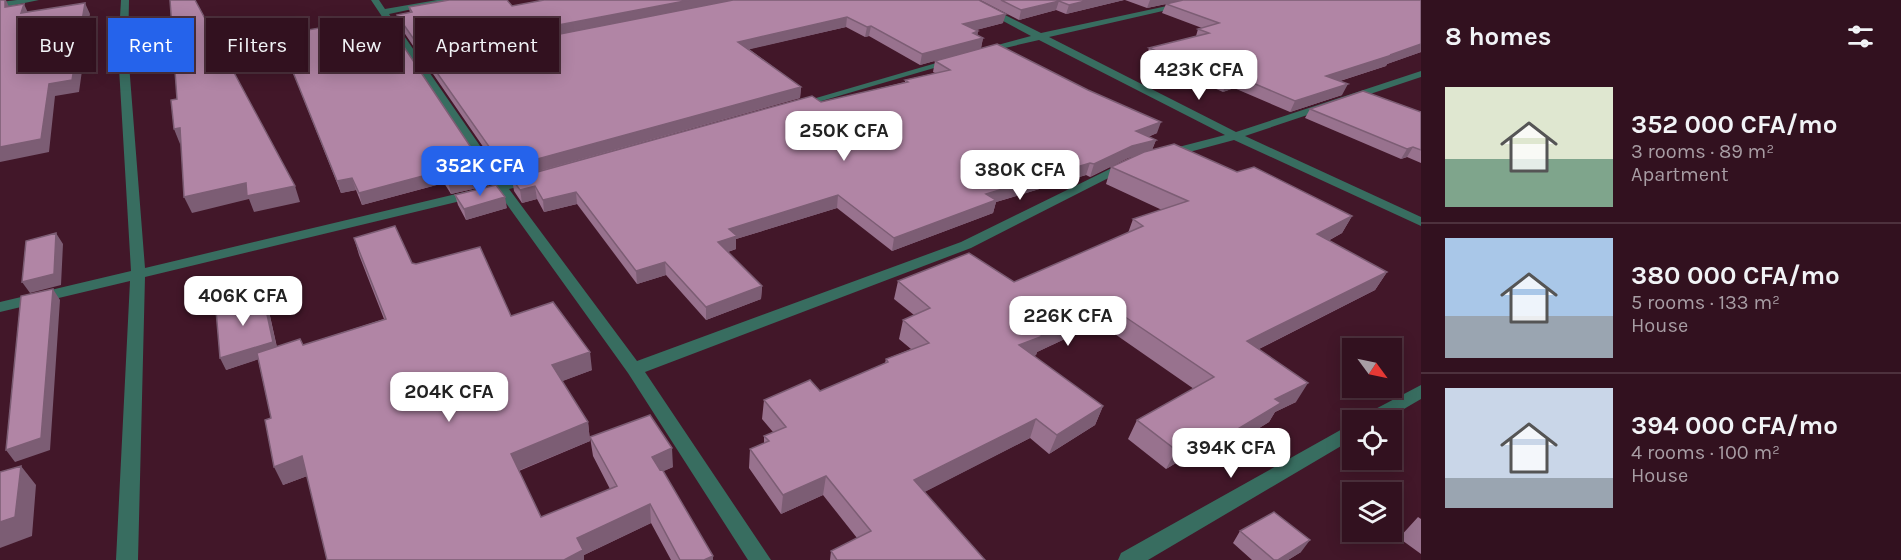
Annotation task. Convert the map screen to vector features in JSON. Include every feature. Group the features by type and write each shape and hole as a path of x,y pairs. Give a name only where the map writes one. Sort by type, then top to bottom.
{"street":[{"path":"0,5 35,0"},
{"path":"125,0 123,51 138,272 127,560"},
{"path":"379,6 451,0"},
{"path":"968,0 1236,136 1421,222"},
{"path":"789,107 1042,36 1207,0"},
{"path":"379,6 428,66 502,188 634,369 760,560"},
{"path":"634,369 966,246 1133,163 1236,136 1421,74"},
{"path":"0,307 138,272 502,188 548,175"},
{"path":"1388,410 1421,391"},
{"path":"1129,560 1342,436"}],"building":[{"path":"0,0 5,0 5,7 24,4 21,13 85,3 82,18 18,18 18,72 73,72 72,80 49,84 41,139 0,147"},
{"path":"170,0 195,0 206,20 206,72 234,72 295,186 247,196 246,183 184,197 180,128 174,129 171,100 177,99 175,72 194,72 194,18 171,18"},
{"path":"449,0 507,0 512,6 544,0 690,0 559,25 559,18 415,18 415,41 403,24 403,18 397,15 412,12 409,7"},
{"path":"733,0 979,0 1006,14 963,24 978,31 973,33 983,38 922,54 871,26 867,27 847,17 738,42 801,87 504,168 436,72 559,72 559,34"},
{"path":"1001,0 1089,0 1069,5 1059,1 1021,10"},
{"path":"1183,0 1421,0 1421,44 1326,76 1348,84 1295,101 1239,77 1227,81 1149,48 1209,33 1198,29 1219,23 1166,4"},
{"path":"320,28 320,72 403,72 403,46 415,64 415,72 421,72 488,173 448,182 441,171 359,193 352,178 337,181 293,72 308,72 308,30"},
{"path":"997,44 1088,90 1161,122 1136,131 1156,140 1132,146 1094,164 1090,163 986,194 996,200 894,238 838,195 729,229 737,236 718,242 762,286 706,307 665,262 636,271 576,192 543,200 535,186 520,190 512,179 812,96 821,102 908,82 905,80 950,70 935,61"},
{"path":"1363,91 1421,112 1421,150 1413,147 1407,149 1310,109"},
{"path":"1174,144 1237,172 1254,167 1352,216 1317,234 1387,272 1247,341 1308,383 1275,399 1281,403 1213,444 1201,435 1176,450 1137,420 1214,377 1106,304 1041,335 1043,336 1019,345 1103,406 1057,435 1036,419 914,480 985,560 837,560 831,551 871,531 826,476 783,495 750,449 769,441 764,436 786,427 764,400 810,380 820,391 888,362 886,359 929,343 903,320 930,308 898,281 969,253 1014,282 1143,226 1133,219 1188,201 1111,167 1144,152"},
{"path":"496,185 505,197 464,209 455,195"},
{"path":"395,226 412,263 416,264 480,247 511,316 553,302 590,352 552,365 588,422 511,454 541,517 617,486 590,437 650,415 672,448 652,457 660,470 662,469 713,556 704,560 680,560 650,504 577,538 583,550 564,560 327,560 302,456 274,467 265,420 271,418 257,353 300,339 303,345 386,319 354,238"},
{"path":"56,233 54,274 22,282 26,241"},
{"path":"53,289 41,438 6,450 21,296"},
{"path":"263,296 273,342 220,358 216,310"},
{"path":"21,466 15,517 0,522 0,472"},
{"path":"1274,512 1310,540 1278,560 1274,560 1240,531"}]}
